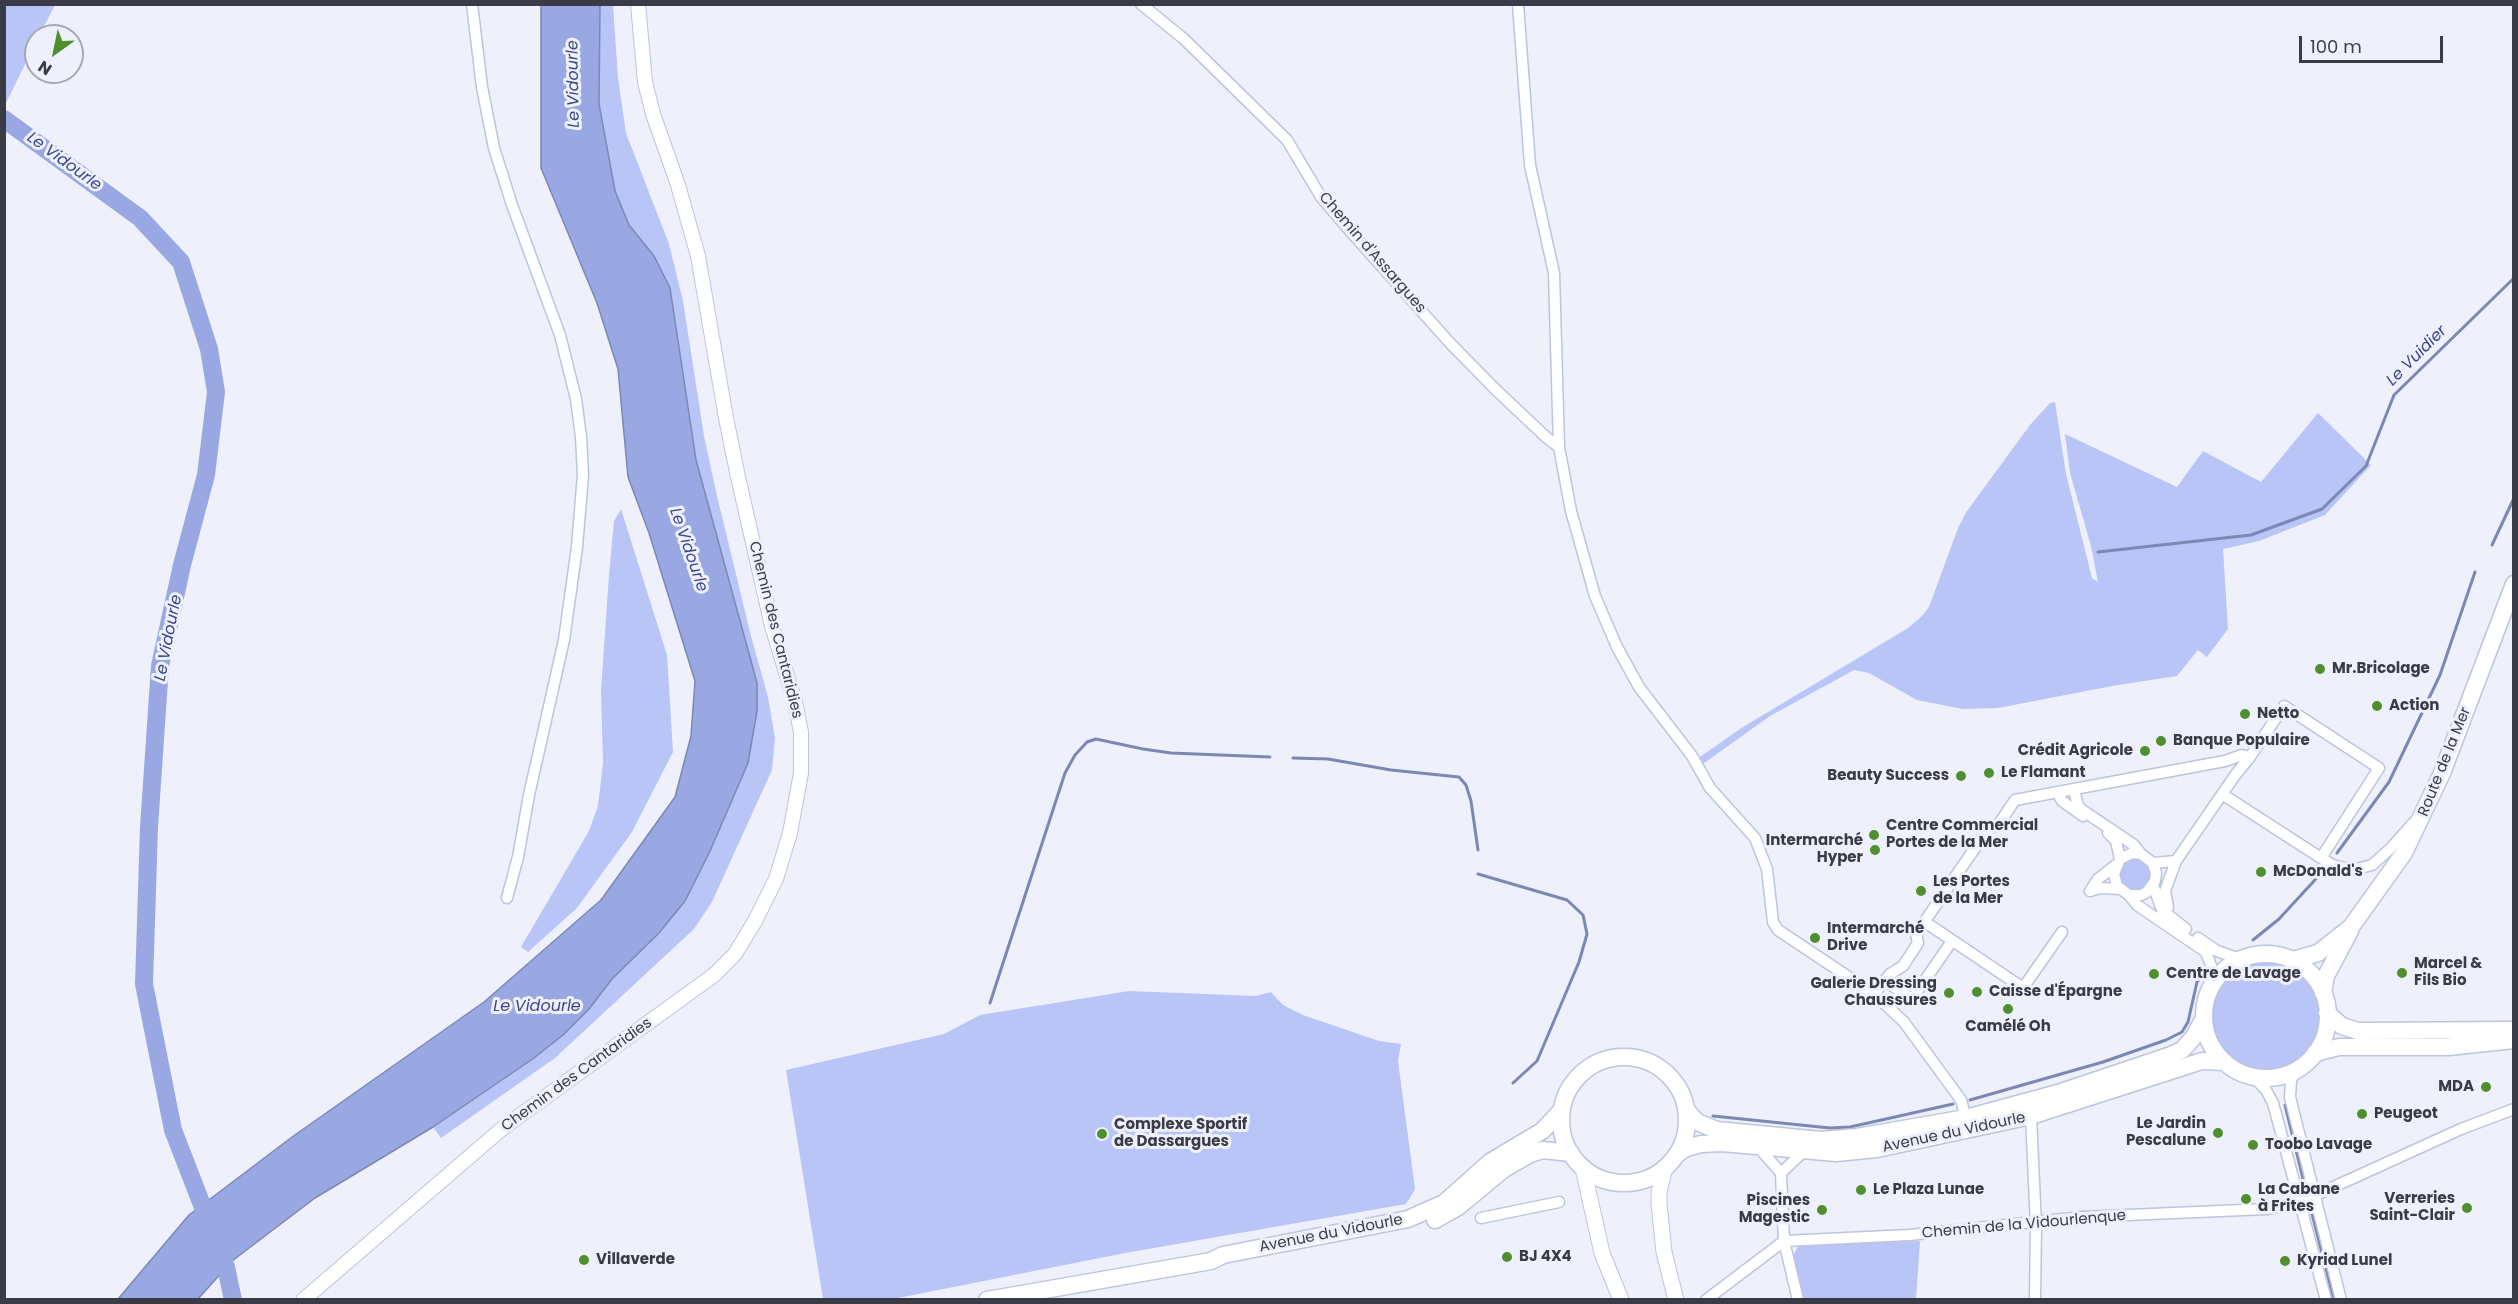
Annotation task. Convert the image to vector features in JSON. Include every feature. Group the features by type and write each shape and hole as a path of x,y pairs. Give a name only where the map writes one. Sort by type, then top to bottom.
{"main road":[{"name":"Route de la Mer","path":"2323,993 2326,976 2351,927 2393,871 2424,815 2459,731 2514,584"},
{"name":"Route de la Mer","path":"2293,960 2318,953 2351,927"},
{"path":"2266,954 2293,960 2311,974 2323,993 2327,1013 2325,1034 2315,1053 2295,1070 2275,1077 2253,1076 2235,1070 2212,1047 2204,1018 2207,997 2216,979 2240,959 2266,954"},
{"path":"2327,1013 2342,1026 2358,1031 2514,1030"},
{"name":"Avenue du Vidourle","path":"1687,1111 1697,1122 1717,1130 1821,1140 1857,1137 1966,1118 2058,1093 2171,1055 2182,1050 2193,1038 2204,1018"},
{"path":"2315,1053 2339,1047 2448,1047 2514,1040"},
{"path":"1631,1057 1645,1060 1668,1074 1677,1085 1687,1111 1687,1129 1677,1154 1665,1168 1646,1179 1624,1183 1602,1179 1583,1168 1570,1153 1562,1129 1561,1111 1571,1085 1585,1070 1604,1060 1631,1057"},
{"name":"Avenue du Vidourle","path":"1677,1154 1686,1148 1701,1144 1722,1143 1803,1152 1836,1153 1877,1149 2031,1116 2091,1099 2202,1061 2225,1062"},
{"name":"Avenue du Vidourle","path":"987,1299 1211,1261 1223,1255 1390,1224 1424,1213 1456,1193 1490,1162 1542,1131 1561,1111"},
{"name":"Avenue du Vidourle","path":"1211,1261 1224,1263 1409,1230 1458,1207 1504,1169 1530,1155 1543,1150 1570,1153"},
{"path":"1583,1168 1602,1253 1621,1299"},
{"path":"1665,1168 1659,1192 1659,1204 1664,1252 1676,1299"}],"street":[{"path":"472,4 482,87 496,155 560,335 576,399 582,456 578,547 564,640 518,858 507,898"},
{"name":"Chemin des Cantaridies","path":"303,1299 493,1136 706,981 735,954 776,879 790,833 801,773 801,732 795,702 772,626 736,465 698,256 645,82 638,4"},
{"name":"Chemin d'Assargues","path":"1141,4 1184,39 1287,140 1321,197 1351,232 1479,373 1559,447"},
{"path":"1518,4 1530,165 1554,273 1559,447 1571,511 1595,596 1617,647 1639,687 1692,756 1719,800 1746,825 1755,838 1767,869 1773,922 1778,930 1874,994 1904,1022 1961,1100 1966,1118"},
{"path":"2166,911 2168,907 2165,894 2176,861 2284,705 2379,768 2321,858"},
{"path":"1874,994 1890,974 1903,966 1916,946 1916,934 1988,829 1998,825 2015,800 2242,755 2250,757"},
{"path":"2226,760 2242,768"},
{"path":"2074,789 2078,806 2082,810 2134,845 2152,863 2156,873 2154,883 2159,906 2175,921 2217,951 2240,959"},
{"path":"2057,792 2065,803 2116,841 2118,862 2114,878 2137,905 2206,952 2216,979"},
{"path":"2222,794 2321,858 2333,865 2352,870 2372,865 2390,849 2410,825 2424,815"},
{"path":"2141,854 2132,854 2118,862 2098,879 2090,891 2100,888 2141,895 2154,883 2170,877"},
{"path":"2152,863 2176,861"},
{"path":"1925,922 2023,988 2062,932"},
{"path":"1885,981 1912,999 1952,941"},
{"path":"2295,1070 2291,1081 2290,1097 2341,1299"},
{"path":"2253,1076 2266,1090 2272,1103 2326,1299"},
{"path":"2315,1195 2461,1129 2514,1109"},
{"path":"2031,1116 2036,1222 2035,1299"},
{"path":"1759,1148 1781,1173 1784,1241 1798,1299"},
{"path":"1781,1173 1803,1152"},
{"name":"Chemin de la Vidourlenque","path":"1784,1241 1909,1235 2082,1217 2245,1211 2300,1202 2315,1195"},
{"path":"1481,1218 1559,1202"},
{"path":"1707,1299 1784,1241"}],"shaded area":[{"path":"5,4 55,5 45,24 24,24 24,66 5,105"},
{"path":"600,5 613,5 618,78 626,133 669,244 683,301 704,436 751,636 768,697 775,738 772,770 712,902 694,929 555,1058 441,1138 433,1127 534,1058 563,1035 589,1009 612,979 659,933 685,901 710,851 748,763 754,728 757,685 696,460 670,288 654,256 629,225 615,191 611,173 599,104"},
{"path":"2055,402 2066,474 2092,578 2098,582 2091,546 2070,473 2065,434 2177,487 2203,451 2261,482 2318,413 2371,465 2325,515 2259,541 2223,549 2228,629 2207,657 2198,650 2177,676 1998,708 1963,709 1917,700 1869,673 1854,670 1770,716 1700,766 1697,759 1743,727 1908,628 1922,616 1929,607 1958,528 1967,511 2030,425 2050,403"},
{"path":"621,509 667,655 673,752 632,832 577,908 528,952 521,947 589,831 598,806 603,763 601,690 609,575 614,521"},
{"path":"2135,859 2146,864 2151,875 2146,886 2135,891 2124,886 2119,875 2124,864"},
{"path":"2265,962 2286,966 2303,978 2315,995 2319,1016 2315,1037 2303,1054 2286,1066 2265,1070 2244,1066 2227,1054 2215,1037 2211,1016 2215,995 2227,978 2244,966"},
{"name":"Complexe Sportif de Dassargues","path":"1129,991 1256,996 1271,992 1283,1005 1303,1015 1379,1041 1401,1044 1398,1061 1415,1189 1406,1204 1125,1253 893,1299 823,1299 786,1070 944,1034 980,1015"},
{"path":"1920,1241 1916,1299 1801,1299 1793,1256 1799,1244"}],"water":[{"name":"Le Vidourle","path":"541,5 600,5 599,104 615,191 629,225 654,256 670,288 696,460 757,683 757,711 748,763 710,851 685,901 659,933 612,979 589,1009 563,1035 534,1058 433,1127 315,1198 232,1261 198,1299 118,1299 189,1215 292,1137 484,1002 601,900 675,797 691,736 695,681 649,533 628,477 618,369 597,303 541,168"}],"waterway":[{"name":"Le Vidourle","path":"4,119 140,218 181,262 209,349 216,392 206,475 182,565 160,666 149,827 144,984 173,1130 226,1267 233,1300"},
{"name":"Le Vuidier","path":"2098,552 2251,535 2322,509 2366,466 2394,395 2514,278"},
{"path":"2492,545 2514,498"},
{"path":"2337,853 2389,782 2440,675 2475,572"},
{"path":"990,1003 1065,773 1075,755 1087,742 1096,739 1171,753 1270,757"},
{"path":"1293,758 1328,759 1391,770 1459,777 1466,785 1471,801 1478,850"},
{"path":"2253,940 2279,919 2325,869"},
{"path":"1478,874 1567,900 1583,915 1587,934 1579,962 1537,1061 1513,1083"},
{"path":"1970,1100 2103,1062 2182,1032 2188,1022 2197,982 2203,974"},
{"path":"1713,1116 1830,1128 1850,1127 1953,1104"},
{"path":"2285,1105 2305,1187"},
{"path":"2311,1210 2334,1300"}],"place":[{"name":"Mr.Bricolage","path":"2320,669"},
{"name":"Action","path":"2377,706"},
{"name":"Netto","path":"2245,714"},
{"name":"Banque Populaire","path":"2161,741"},
{"name":"Crédit Agricole","path":"2145,751"},
{"name":"Le Flamant","path":"1989,773"},
{"name":"Beauty Success","path":"1961,776"},
{"name":"Centre Commercial Portes de la Mer","path":"1874,835"},
{"name":"Intermarché Hyper","path":"1875,850"},
{"name":"McDonald's","path":"2261,872"},
{"name":"Les Portes de la Mer","path":"1921,891"},
{"name":"Intermarché Drive","path":"1815,938"},
{"name":"Marcel & Fils Bio","path":"2402,973"},
{"name":"Centre de Lavage","path":"2154,974"},
{"name":"Caisse d'Épargne","path":"1977,992"},
{"name":"Galerie Dressing Chaussures","path":"1949,993"},
{"name":"Camélé Oh","path":"2008,1009"},
{"name":"MDA","path":"2486,1087"},
{"name":"Peugeot","path":"2362,1114"},
{"name":"Le Jardin Pescalune","path":"2218,1133"},
{"name":"Complexe Sportif de Dassargues","path":"1102,1134"},
{"name":"Toobo Lavage","path":"2253,1145"},
{"name":"Le Plaza Lunae","path":"1861,1190"},
{"name":"La Cabane à Frites","path":"2246,1199"},
{"name":"Verreries Saint-Clair","path":"2467,1208"},
{"name":"Piscines Magestic","path":"1822,1210"},
{"name":"BJ 4X4","path":"1507,1257"},
{"name":"Villaverde","path":"584,1260"},
{"name":"Kyriad Lunel","path":"2285,1261"}]}
